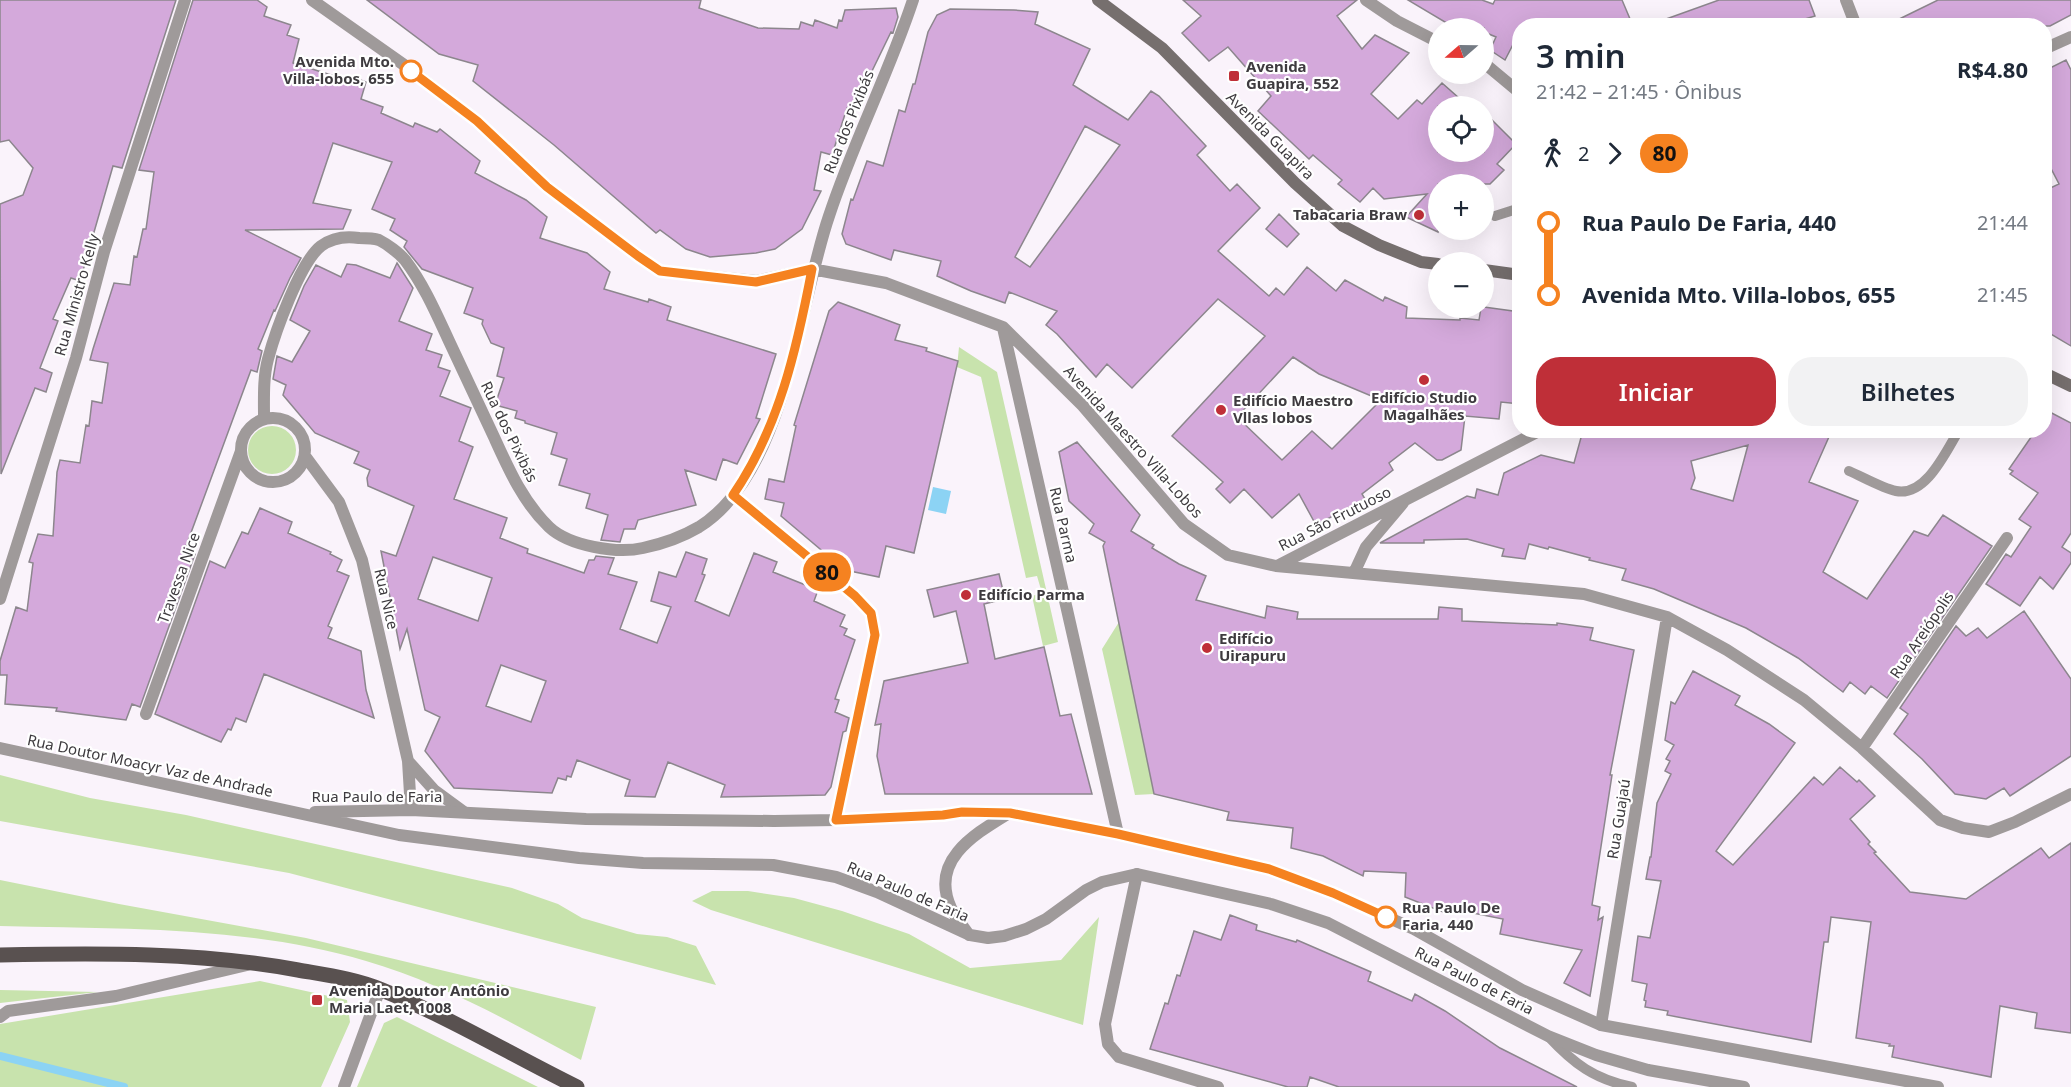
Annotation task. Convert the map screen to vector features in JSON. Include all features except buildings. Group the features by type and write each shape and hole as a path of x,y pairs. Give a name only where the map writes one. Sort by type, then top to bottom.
{"main road":[{"name":"Avenida Guapira","path":"1098,0 1162,48 1295,183 1343,226 1379,245 1428,263"},
{"path":"1494,271 1512,274"},
{"path":"2052,377 2071,386"},
{"path":"0,955 145,954 257,963 338,977 380,989 426,1010 577,1087"}],"street":[{"name":"Rua Ministro Kelly","path":"0,599 76,358 104,252 185,0"},
{"name":"Avenida Maestro Villa-Lobos","path":"312,0 477,121 547,187 660,271 756,282 812,269 886,283 1003,327 1083,406 1184,524 1228,555 1276,566 1584,594 1667,617 1727,650 1804,700 1863,748 1940,820 1963,828 1989,832 2015,822 2071,794"},
{"name":"Rua dos Pixibás","path":"264,418 264,388 268,360 286,309 303,271 318,248 332,240 352,237 379,240 402,256 424,286 510,473 531,507 553,530 576,542 602,548 634,550 664,543 698,528 733,495 750,471 771,425 790,370 812,269 829,214 913,0"},
{"path":"1366,0 1397,21 1428,37"},
{"path":"1846,0 1853,18"},
{"path":"2052,45 2071,37"},
{"path":"1494,71 1512,86"},
{"name":"Rua Parma","path":"1003,327 1118,834"},
{"path":"275,417 295,425 302,434 305,445 302,465 295,474 276,482 256,477 243,462 242,440 254,423 264,418 275,417"},
{"name":"Rua São Frutuoso","path":"1276,566 1524,438"},
{"name":"Travessa Nice","path":"146,714 241,451"},
{"name":"Rua Nice","path":"305,456 339,502 362,560 408,761 411,810"},
{"path":"733,495 855,596 871,613 875,635 836,820"},
{"name":"Rua São Frutuoso","path":"1354,573 1366,547 1408,498"},
{"name":"Rua Areiópolis","path":"1863,748 2007,538"},
{"name":"Rua Guajaú","path":"1602,1025 1667,617"},
{"name":"Rua Doutor Moacyr Vaz de Andrade","path":"0,748 294,813"},
{"name":"Rua Nice","path":"408,761 434,790 464,812"},
{"name":"Rua Paulo de Faria","path":"294,813 411,810 586,819 774,822 943,815 962,812 1010,813 1118,834 1269,869 1333,893 1414,929 1522,990 1602,1025 1938,1087"},
{"name":"Rua Paulo de Faria","path":"294,813 399,836 579,858 643,863 773,865 836,877 877,892 970,935 988,938 1026,929 1046,919 1086,890 1102,882 1137,874 1271,904 1328,923 1548,1036 1596,1055 1648,1070 1744,1087"},
{"path":"970,935 951,908 946,891 945,878 950,862 971,838 1010,813"},
{"path":"1137,874 1105,1024 1108,1044 1119,1057 1218,1087"},
{"path":"4,1014 116,996 257,963"},
{"path":"344,1087 380,989"}],"lane":[{"path":"1495,216 1512,211"},
{"path":"1849,471 1896,491 1917,487 1926,481 1954,438"},
{"path":"1548,1036 1568,1057 1585,1070 1632,1087"}],"green space":[{"path":"959,347 997,372 1058,642 1043,646 1032,596 1042,593 1037,576 1026,578 981,377 957,367"},
{"path":"267,426 277,426 289,433 296,445 296,455 289,467 277,474 267,474 252,463 248,455 248,445 259,430"},
{"path":"1119,622 1241,719 1220,810 1154,794 1135,795 1102,649"},
{"path":"0,775 90,798 186,815 512,888 558,904 582,918 637,934 667,937 696,946 716,985 289,873 0,821"},
{"path":"0,880 306,938 596,1007 581,1060 449,992 394,970 322,950 277,941 185,931 0,926"},
{"path":"712,891 748,891 794,898 842,911 909,934 970,968 1061,960 1099,917 1083,1025 711,910 692,901"},
{"path":"260,981 347,1000 350,1022 321,1087 0,1087 0,1024"},
{"path":"0,990 98,992 0,1003"},
{"path":"397,1017 538,1087 357,1087 384,1023"}],"water":[{"path":"933,487 951,491 946,514 928,510"}],"waterway":[{"path":"0,1056 124,1087"}],"bus line":[{"name":"80","path":"411,71 477,121 547,187 660,271 756,282 812,269 790,370 771,425 750,471 733,495 855,596 871,613 875,635 836,820 962,812 1010,813 1118,834 1269,869 1333,893 1386,917"}],"place":[{"name":"Avenida Mto. Villa-lobos, 655","path":"411,71"},
{"name":"Avenida Guapira, 552","path":"1234,76"},
{"name":"Tabacaria Braw","path":"1419,215"},
{"name":"Edifício Studio Magalhães","path":"1424,380"},
{"name":"Edifício Maestro Vllas lobos","path":"1221,410"},
{"name":"Edifício Parma","path":"966,595"},
{"name":"Edifício Uirapuru","path":"1207,648"},
{"name":"Rua Paulo De Faria, 440","path":"1386,917"},
{"name":"Avenida Doutor Antônio Maria Laet, 1008","path":"317,1000"}]}
